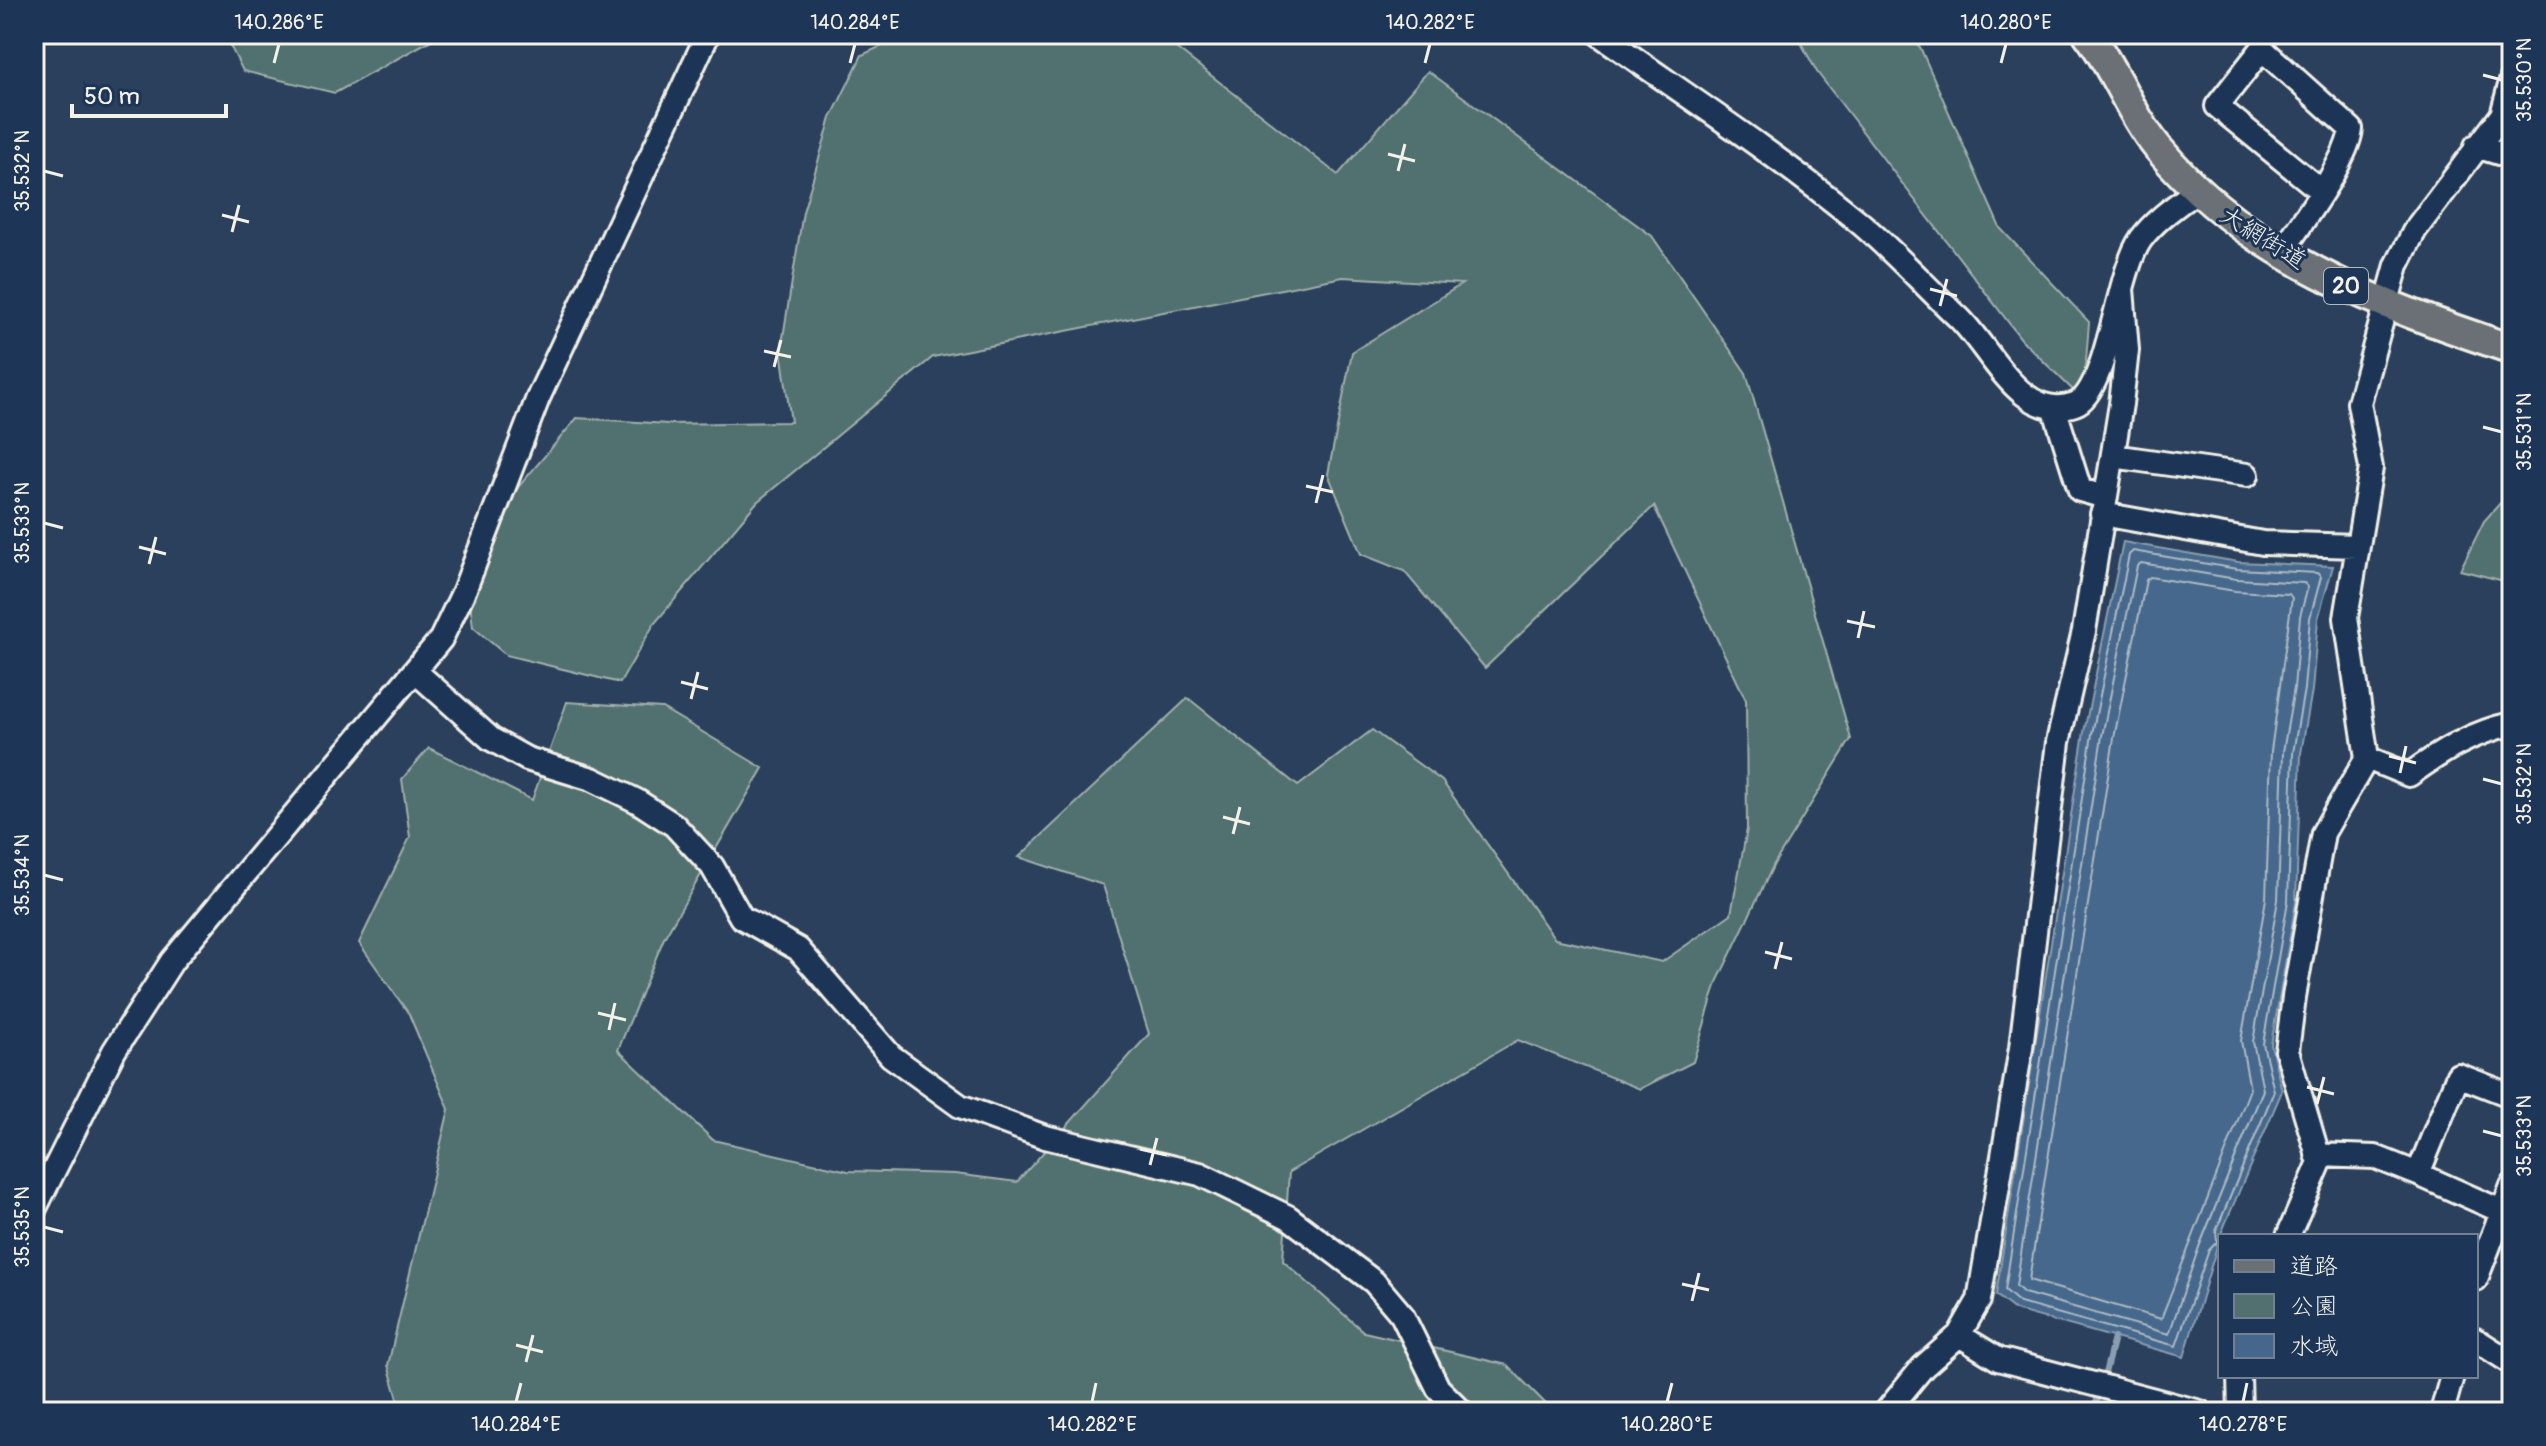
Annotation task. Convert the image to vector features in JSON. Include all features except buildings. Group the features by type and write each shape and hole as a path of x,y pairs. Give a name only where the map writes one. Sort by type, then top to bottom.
{"main road":[{"name":"大網街道","path":"2088,34 2155,144 2196,191 2232,222 2354,290 2512,349"}],"street":[{"path":"34,1210 114,1051 172,961 441,639 464,591 538,398 708,34"},
{"path":"1599,34 1854,219 1978,337 2021,395 2043,407 2076,404 2090,393 2106,350 2129,261 2141,239 2196,191"},
{"path":"2282,252 2321,191 2350,141 2351,129 2262,49 2217,106 2321,191"},
{"path":"2289,1234 2320,1162 2287,1051 2289,1038 2323,833 2367,758 2346,618 2371,468 2359,403 2389,304 2397,265 2415,230 2502,115 2512,78"},
{"path":"2476,146 2512,157"},
{"path":"1886,1412 1923,1367 1959,1335 1979,1300 2021,1048 2058,742 2084,631 2113,456 2127,350 2122,289"},
{"path":"2054,407 2080,490 2104,505 2263,543 2357,546"},
{"path":"2113,456 2247,475"},
{"path":"416,672 491,739 527,759 615,790 674,825 712,866 741,917 798,949 891,1056 960,1106 1045,1137 1200,1174 1288,1217 1374,1282 1402,1315 1438,1388 1462,1412"},
{"path":"2367,758 2409,775 2459,742 2487,729 2512,724"},
{"path":"2418,1174 2458,1075 2512,1096"},
{"path":"2317,1155 2375,1157 2501,1211"},
{"path":"2478,1274 2512,1186"},
{"path":"1959,1335 1998,1359 2200,1412"},
{"path":"2478,1341 2512,1363"},
{"path":"2239,1378 2240,1412"},
{"path":"2442,1412 2451,1378"}],"green space":[{"path":"224,34 442,34 335,93 243,71"},
{"path":"908,34 1158,34 1338,175 1428,71 1652,236 1746,373 1851,739 1774,864 1717,982 1693,1062 1640,1089 1518,1040 1289,1172 1283,1261 1364,1332 1507,1365 1554,1412 402,1412 388,1365 449,1109 409,1014 359,943 410,837 402,779 429,748 532,800 567,702 662,708 763,768 664,938 618,1050 713,1140 848,1171 955,1174 1017,1182 1149,1034 1103,885 1019,857 1188,698 1298,786 1372,730 1442,781 1555,939 1662,962 1731,914 1747,829 1746,700 1654,506 1485,668 1404,571 1361,554 1328,474 1352,352 1462,284 1343,277 933,357 757,502 654,624 620,683 506,655 473,627 464,551 577,418 668,424 791,422 781,350 803,212 831,118 862,55"},
{"path":"1796,34 1906,34 1920,47 2000,228 2089,322 2083,400 2022,340 1817,72"},
{"path":"2502,501 2512,505 2512,583 2460,570 2484,521"}],"water":[{"path":"2123,542 2238,562 2333,566 2318,619 2312,690 2301,753 2296,902 2271,1045 2282,1091 2221,1234 2218,1234 2184,1357 2015,1310 1996,1295 2084,732"}],"waterway":[{"path":"2103,1381 2114,1338"},
{"path":"2093,1412 2100,1391"}]}
